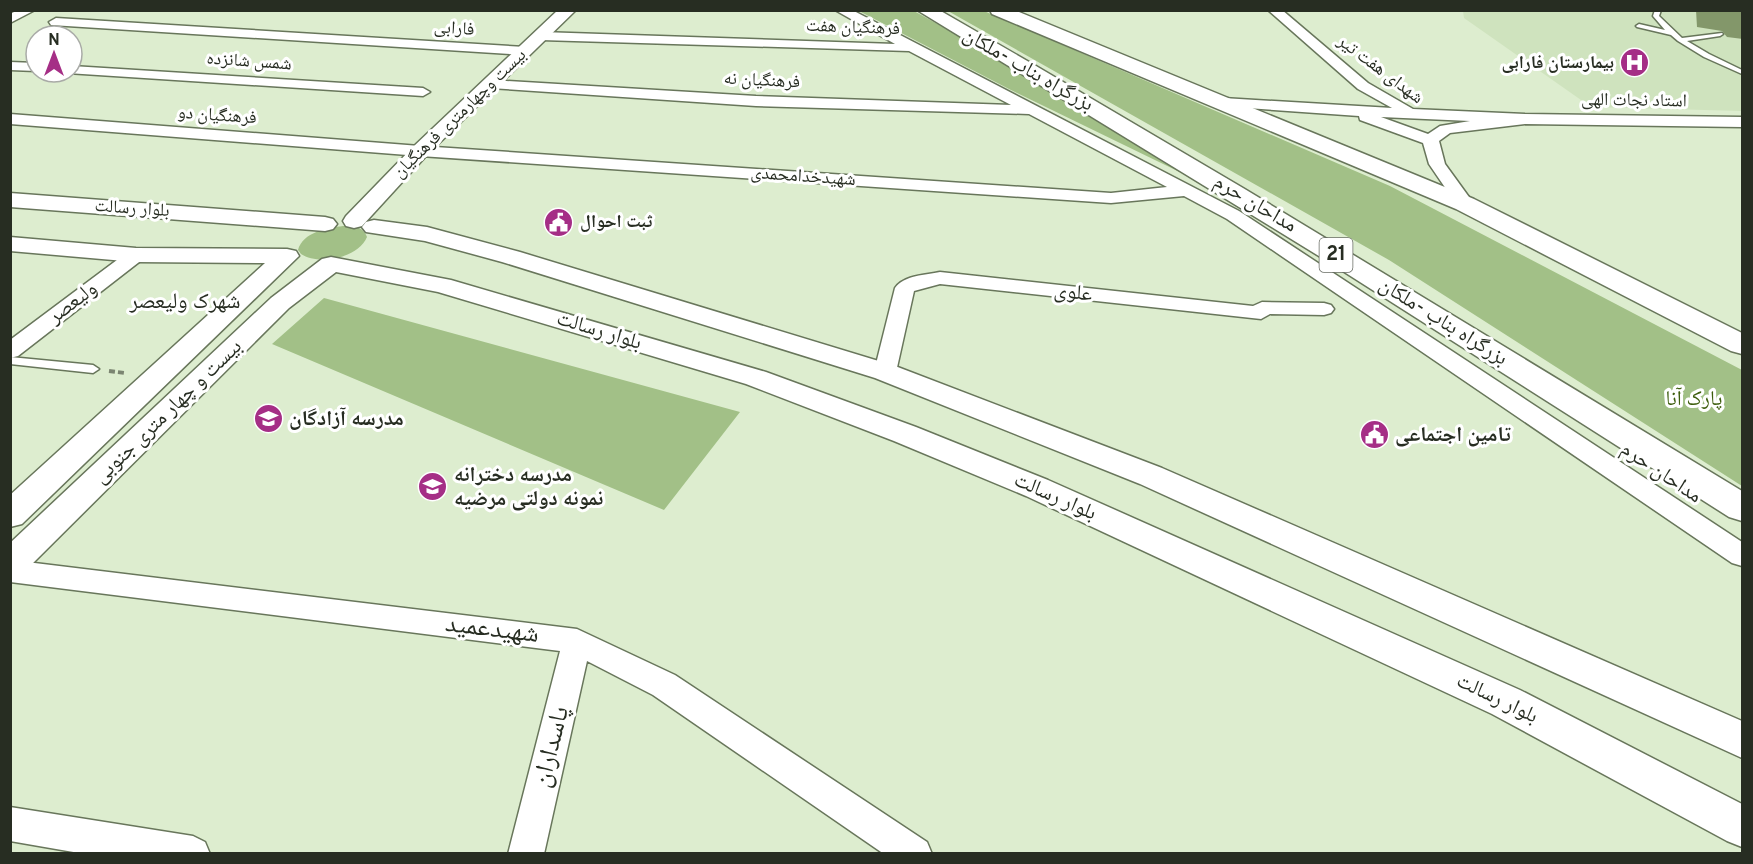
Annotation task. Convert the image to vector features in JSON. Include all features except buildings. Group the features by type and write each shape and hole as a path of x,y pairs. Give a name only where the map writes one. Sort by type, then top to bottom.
{"highway":[{"name":"بزرگراه بناب -ملکان","path":"925,10 1064,89 1254,204 1743,508"},
{"name":"بزرگراه بناب -ملکان","path":"998,10 1465,204 1743,345"}],"street":[{"path":"10,19 29,10"},
{"name":"بیست وچهارمتری فرهنگیان","path":"364,224 420,151 568,10"},
{"name":"مداحان حرم","path":"841,10 1233,215 1743,556"},
{"name":"شهدای هفت تیر","path":"1274,10 1363,86 1409,112 1430,140 1437,164 1465,204"},
{"name":"فارابی","path":"56,22 525,51"},
{"name":"فرهنگیان هفت","path":"541,36 912,48"},
{"name":"شمس شانزده","path":"84,71 423,92"},
{"name":"فرهنگیان نه","path":"490,84 756,101 1032,111"},
{"path":"1350,111 1365,102 1363,86"},
{"path":"1223,103 1525,119"},
{"path":"1350,111 1430,140 1446,129 1525,119"},
{"name":"فرهنگیان دو","path":"10,119 420,151"},
{"name":"استاد نجات الهی","path":"1525,119 1743,122"},
{"name":"شهیدخدامحمدی","path":"420,151 1111,198 1186,191"},
{"name":"بلوار رسالت","path":"10,200 325,224"},
{"path":"325,224 364,224 427,234 601,283 885,372 1151,476 1743,740"},
{"name":"بیست و چهار متری جنوبی","path":"10,515 287,256 286,249 290,242 311,228 325,224"},
{"path":"10,244 136,255 287,256 293,262 303,265 331,264 360,255 370,248 376,240 377,233 364,224"},
{"name":"ولیعصر","path":"10,351 136,255"},
{"name":"بلوار رسالت","path":"331,264 464,291 756,378 905,434 1038,488 1506,702 1743,826"},
{"name":"بیست و چهار متری جنوبی","path":"10,564 280,303 331,264"},
{"name":"علوی","path":"885,372 905,288 918,282 940,278 1261,314 1262,308 1324,309"},
{"name":"شهیدعمید","path":"10,571 578,641 664,685 915,854"},
{"name":"پاسداران","path":"526,854 578,641"},
{"path":"10,824 193,854"}],"lane":[{"path":"1658,10 1656,16 1670,33 1713,60 1743,72"},
{"path":"1639,26 1670,33"},
{"path":"1680,40 1719,34"},
{"path":"10,360 93,369"}],"shaded area":[{"name":"بیمارستان فارابی","path":"1463,11 1742,11 1742,111 1591,107 1464,18"}],"green space":[{"path":"859,11 914,11 1058,91 1229,196 1009,89"},
{"name":"پارک آنا","path":"948,11 984,11 1390,186 1742,370 1742,486 1389,260"},
{"path":"343,226 360,229 367,237 362,244 347,255 318,259 309,258 298,250 310,235"},
{"path":"324,298 740,412 664,510 272,344"}],"place":[{"name":"بیمارستان فارابی","path":"1635,63"},
{"name":"ثبت احوال","path":"559,222"},
{"name":"مدرسه آزادگان","path":"268,419"},
{"name":"تامین اجتماعی","path":"1374,435"},
{"name":"مدرسه دخترانه نمونه دولتی مرضیه","path":"433,487"}],"district":[{"name":"شهرک ولیعصر","path":"185,302"}]}
